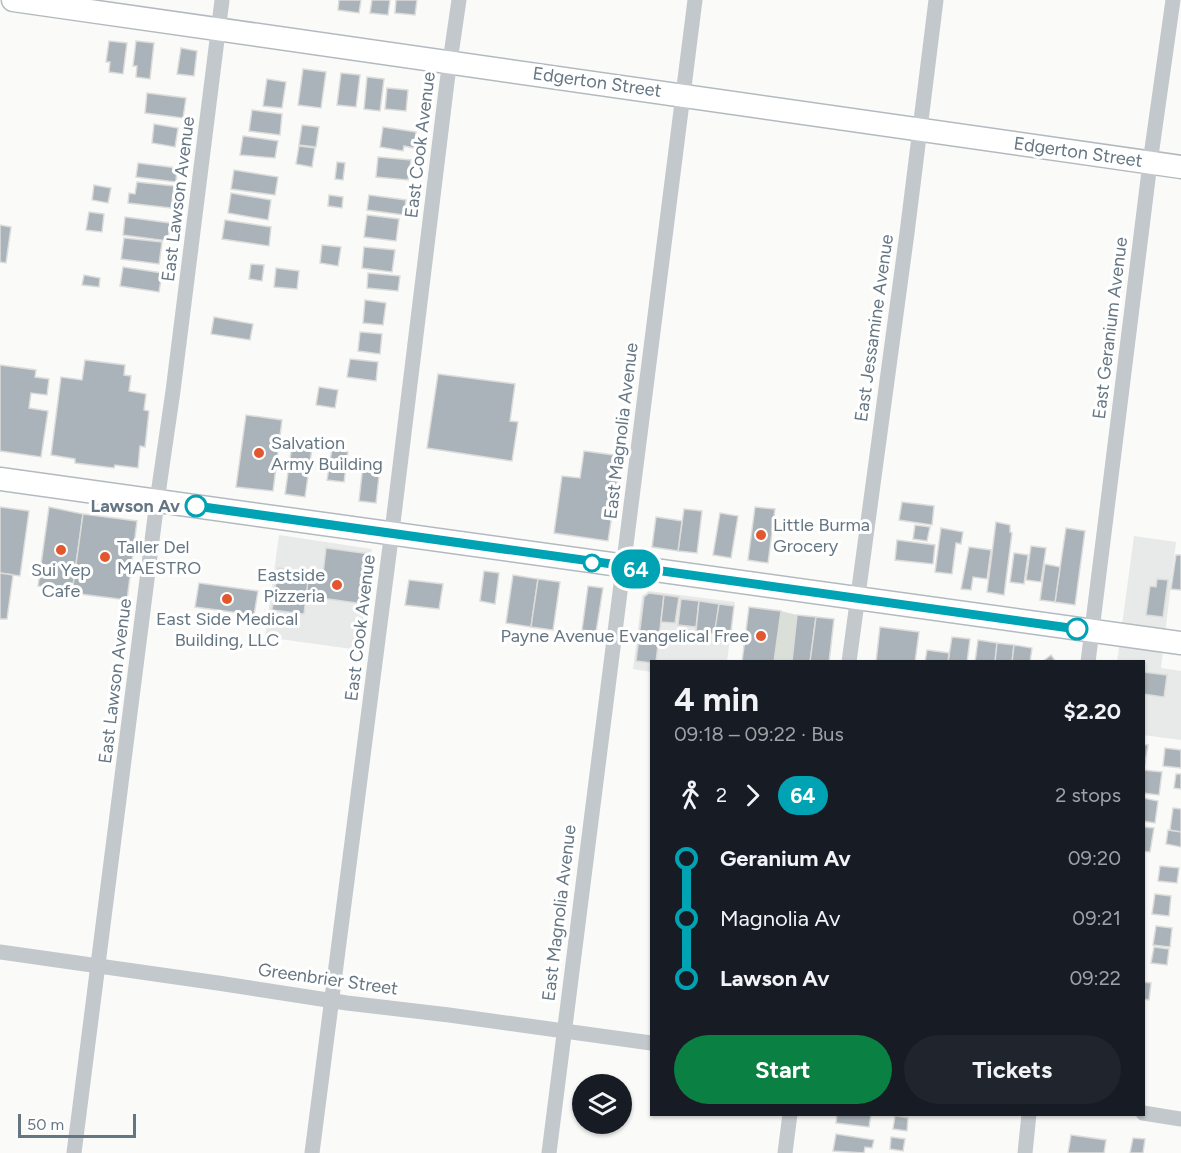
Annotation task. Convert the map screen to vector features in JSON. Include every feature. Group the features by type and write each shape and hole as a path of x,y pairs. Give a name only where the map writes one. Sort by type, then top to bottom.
{"street":[{"name":"Edgerton Street","path":"13,0 1181,167"},
{"name":"East Lawson Avenue","path":"74,1153 222,0"},
{"name":"East Cook Avenue","path":"312,1153 459,0"},
{"name":"East Magnolia Avenue","path":"549,1153 695,0"},
{"name":"East Jessamine Avenue","path":"849,660 936,0"},
{"name":"East Geranium Avenue","path":"1088,660 1150,163 1173,0"},
{"path":"0,479 1181,643"},
{"name":"Greenbrier Street","path":"0,952 331,1001 650,1043"},
{"path":"1145,1113 1181,1119"},
{"path":"785,1153 790,1116"},
{"path":"1025,1153 1029,1116"}],"shaded area":[{"path":"279,535 372,549 359,650 265,637"},
{"path":"1134,536 1176,542 1161,668 1181,671 1181,740 1145,735 1145,660 1117,660"},
{"path":"649,591 735,602 727,660 650,660 650,672 633,669 642,596"},
{"path":"781,611 797,615 792,660 774,660"}],"building":[{"path":"339,0 361,0 359,13 338,10"},
{"path":"372,0 390,0 388,15 370,13"},
{"path":"396,0 417,0 415,15 395,13"},
{"path":"109,41 127,43 123,74 109,72 110,62 106,62"},
{"path":"136,41 154,43 150,79 136,77 137,66 133,66"},
{"path":"181,48 197,51 194,76 177,74"},
{"path":"303,69 326,72 321,108 298,105"},
{"path":"341,73 360,75 356,107 337,105"},
{"path":"367,77 384,79 380,111 364,109"},
{"path":"267,79 286,82 282,108 263,106"},
{"path":"387,88 408,90 406,111 385,109"},
{"path":"147,93 186,98 183,118 145,113"},
{"path":"252,110 282,114 280,135 249,131"},
{"path":"154,124 178,128 175,147 152,143"},
{"path":"302,125 319,127 316,147 299,145"},
{"path":"383,127 416,132 414,148 404,146 403,151 380,147"},
{"path":"243,136 278,141 275,158 240,155"},
{"path":"299,146 315,148 312,167 296,164"},
{"path":"378,157 411,160 408,180 376,177"},
{"path":"337,162 345,163 343,180 335,179"},
{"path":"138,163 177,168 176,182 136,177"},
{"path":"234,170 278,177 275,195 231,189"},
{"path":"137,182 174,186 171,208 128,203 129,193 135,194"},
{"path":"94,185 111,188 108,203 92,200"},
{"path":"231,193 271,200 268,220 228,213"},
{"path":"329,195 343,197 342,208 328,206"},
{"path":"369,195 406,200 404,215 367,210"},
{"path":"89,212 104,214 102,232 86,230"},
{"path":"367,215 399,219 396,241 364,237"},
{"path":"125,217 170,223 168,241 123,235"},
{"path":"225,220 271,227 269,246 222,239"},
{"path":"0,225 11,227 6,263 0,262"},
{"path":"124,238 162,242 159,264 121,259"},
{"path":"322,245 341,247 338,266 320,263"},
{"path":"364,247 395,250 392,272 362,268"},
{"path":"251,264 264,265 262,281 249,279"},
{"path":"123,267 162,273 159,292 120,286"},
{"path":"276,268 299,271 297,289 274,287"},
{"path":"368,273 400,276 398,291 367,288"},
{"path":"84,275 100,278 99,287 82,285"},
{"path":"365,300 386,303 383,325 363,323"},
{"path":"214,317 253,324 250,340 211,334"},
{"path":"360,332 382,334 380,354 358,351"},
{"path":"350,359 378,362 376,381 347,377"},
{"path":"85,360 125,365 124,375 131,376 129,391 146,394 144,410 149,411 145,447 140,446 138,468 115,465 114,468 75,463 75,459 51,455 61,377 82,380"},
{"path":"0,365 36,370 35,377 49,379 47,395 31,393 29,408 48,411 41,457 0,451"},
{"path":"438,374 515,384 510,421 518,422 512,461 427,448"},
{"path":"319,387 338,390 335,408 316,405"},
{"name":"Salvation Army Building","path":"246,415 282,420 273,491 236,487"},
{"path":"293,438 313,441 305,497 285,494"},
{"path":"332,449 348,452 344,482 327,480"},
{"path":"584,451 621,456 608,541 554,533 562,476 580,478"},
{"path":"363,465 380,467 376,503 359,501"},
{"path":"902,502 934,506 932,525 899,520"},
{"path":"0,507 29,511 20,576 0,573"},
{"name":"Sui Yep Cafe","path":"49,507 83,514 72,593 38,586"},
{"name":"Little Burma Grocery","path":"755,507 775,509 768,563 748,560"},
{"path":"684,509 702,511 697,553 678,551"},
{"path":"720,513 738,516 731,558 713,555"},
{"name":"Taller Del MAESTRO","path":"83,514 137,521 127,600 72,593"},
{"path":"656,517 682,521 678,551 652,547"},
{"path":"996,522 1010,525 1012,533 1004,595 987,592"},
{"path":"915,525 930,527 927,541 913,539"},
{"path":"941,528 963,532 961,544 956,543 952,574 935,572"},
{"path":"1066,528 1085,531 1075,605 1055,602"},
{"path":"897,540 935,545 933,564 895,560"},
{"path":"1031,546 1046,548 1041,582 1026,580"},
{"path":"969,547 991,550 987,579 973,577 971,590 961,589"},
{"name":"Eastside Pizzeria","path":"326,548 370,554 364,604 306,596 309,572 323,574"},
{"path":"1014,553 1028,555 1024,584 1010,582"},
{"path":"1176,555 1181,555 1181,590 1171,589"},
{"path":"1045,564 1060,567 1055,602 1040,600"},
{"path":"278,568 309,572 304,614 272,610"},
{"path":"484,571 499,573 495,604 480,601"},
{"path":"0,573 13,575 7,619 0,619"},
{"path":"513,575 538,579 531,627 506,623"},
{"path":"538,579 560,582 553,630 531,627"},
{"path":"1157,579 1168,580 1163,617 1146,615 1150,586 1156,587"},
{"path":"409,580 443,584 439,609 405,605"},
{"name":"East Side Medical Building, LLC","path":"199,583 258,591 254,615 195,607"},
{"path":"588,586 603,588 596,632 582,630"},
{"path":"649,593 664,595 656,660 650,660 650,663 636,661 644,597"},
{"path":"664,595 679,597 675,623 661,622"},
{"path":"681,599 699,601 696,627 678,625"},
{"path":"699,601 719,604 715,634 696,631"},
{"path":"719,604 734,606 731,631 715,629"},
{"name":"Payne Avenue Evangelical Free","path":"749,607 781,611 774,660 742,660"},
{"path":"797,615 816,617 810,660 792,660"},
{"path":"816,617 834,619 829,660 810,660"},
{"path":"880,627 919,632 915,660 876,660"},
{"path":"952,637 970,639 967,660 948,660"},
{"path":"978,640 997,643 995,660 975,660"},
{"path":"997,643 1014,645 1012,660 995,660"},
{"path":"1014,645 1032,648 1030,660 1012,660"},
{"path":"927,650 949,653 948,660 925,660"},
{"path":"1051,655 1055,660 1045,660"},
{"path":"1145,672 1167,675 1164,697 1145,694"},
{"path":"1145,745 1148,745 1145,762"},
{"path":"1165,748 1181,750 1181,768 1163,766"},
{"path":"1145,770 1162,772 1159,795 1145,793"},
{"path":"1176,774 1181,774 1181,789 1174,788"},
{"path":"1145,798 1158,801 1155,823 1145,821"},
{"path":"1173,808 1181,809 1181,832 1170,830"},
{"path":"1145,827 1154,828 1150,852 1145,851"},
{"path":"1168,830 1181,832 1181,847 1166,844"},
{"path":"1160,866 1179,868 1177,883 1158,881"},
{"path":"1155,894 1171,896 1169,916 1152,914"},
{"path":"1156,926 1172,928 1170,947 1153,945"},
{"path":"1154,947 1169,949 1167,965 1151,963"},
{"path":"1145,982 1151,983 1149,1000 1145,999"},
{"path":"837,1116 871,1116 869,1127 836,1123"},
{"path":"895,1116 908,1118 907,1131 893,1129"},
{"path":"836,1134 874,1140 872,1148 865,1147 864,1153 833,1151"},
{"path":"1071,1135 1106,1140 1104,1153 1068,1153"},
{"path":"891,1137 905,1139 903,1151 890,1149"},
{"path":"1133,1138 1145,1139 1143,1153 1130,1153"}],"bus line":[{"name":"64","path":"196,506 533,555 1077,629"}],"place":[{"name":"Salvation Army Building","path":"259,453"},
{"name":"Lawson Av","path":"196,506"},
{"name":"Little Burma Grocery","path":"761,535"},
{"name":"Sui Yep Cafe","path":"61,550"},
{"name":"Taller Del MAESTRO","path":"105,557"},
{"name":"Eastside Pizzeria","path":"337,585"},
{"name":"East Side Medical Building, LLC","path":"227,599"},
{"name":"Payne Avenue Evangelical Free","path":"761,636"}]}
